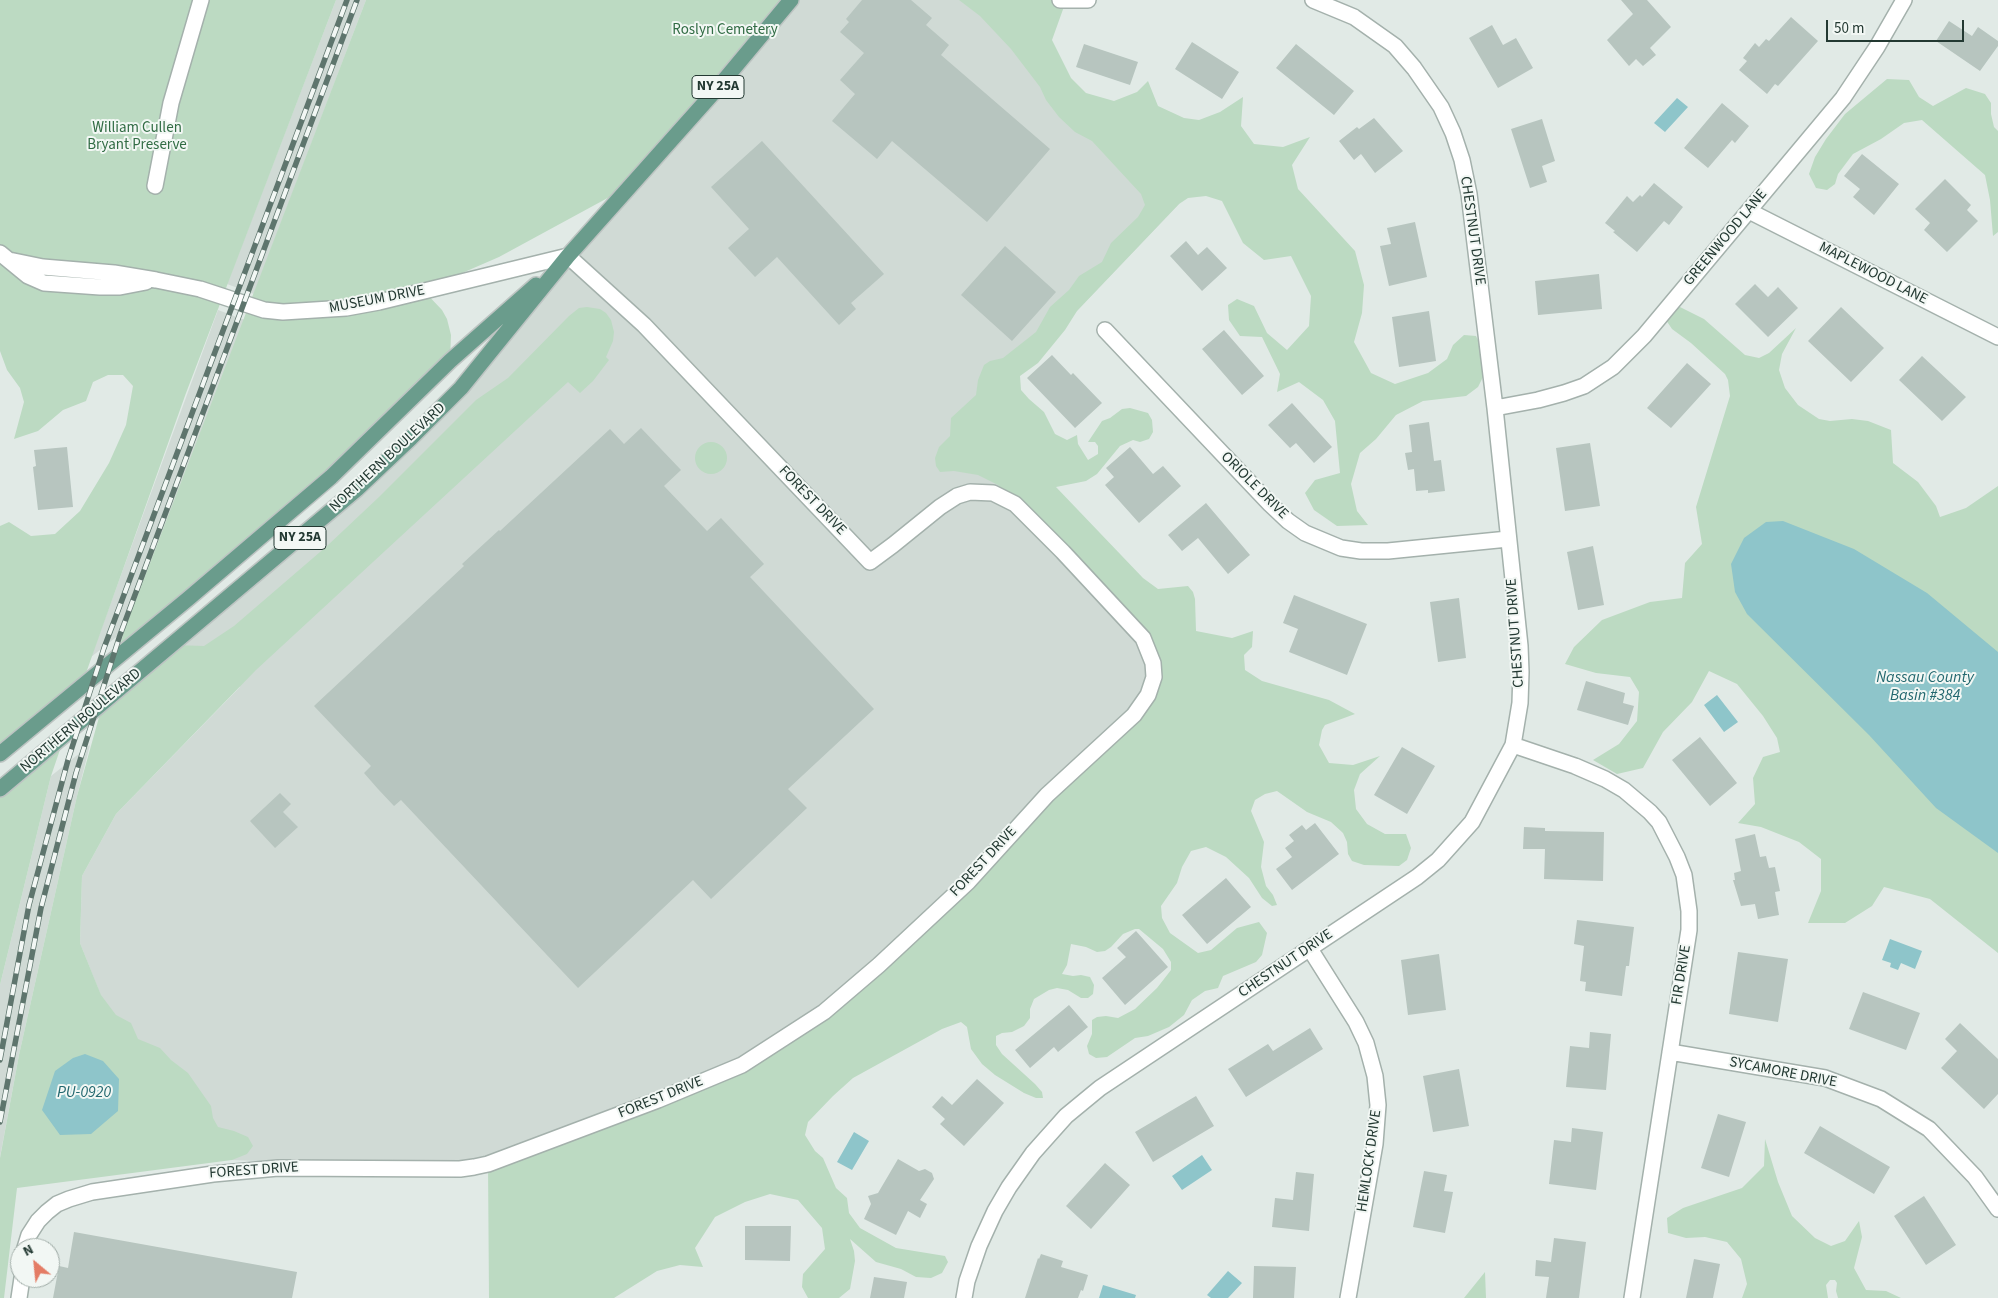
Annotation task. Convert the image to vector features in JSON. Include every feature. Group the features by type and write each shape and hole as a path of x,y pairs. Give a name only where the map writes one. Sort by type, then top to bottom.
{"main road":[{"name":"NORTHERN BOULEVARD","path":"0,790 357,490 461,388 568,256 715,91 791,0"},
{"name":"NORTHERN BOULEVARD","path":"0,754 175,610 331,477 450,361 568,256"}],"street":[{"path":"155,186 171,103 201,0"},
{"path":"1060,0 1088,0"},
{"name":"CHESTNUT DRIVE","path":"964,1298 979,1246 995,1211 1033,1153 1066,1116 1100,1088 1417,877 1438,860 1477,814 1513,745 1520,703 1521,672 1495,408 1469,194 1462,160 1453,133 1440,107 1414,68 1395,46 1354,17 1313,0"},
{"name":"GREENWOOD LANE","path":"1495,408 1564,393 1584,386 1613,367 1644,336 1843,98 1877,47 1904,0"},
{"name":"MAPLEWOOD LANE","path":"1749,211 1998,337"},
{"name":"MUSEUM DRIVE","path":"4,256 43,267 114,272 156,280 200,289 264,310 283,312 326,310 379,302 568,256"},
{"name":"FOREST DRIVE","path":"28,1238 38,1221 57,1204 92,1192 213,1174 278,1168 460,1169 488,1164 640,1107 742,1065 824,1012 879,965 968,882 1047,795 1134,715 1148,695 1154,677 1153,663 1143,638 1063,552 1015,504 994,493 970,492 957,496 940,506 870,562 644,325 568,256"},
{"name":"ORIOLE DRIVE","path":"1105,330 1270,504 1288,521 1305,532 1341,548 1361,551 1388,551 1508,539"},
{"name":"FIR DRIVE","path":"1513,745 1575,766 1624,790 1650,812 1666,834 1684,875 1689,912 1689,930 1632,1298"},
{"name":"HEMLOCK DRIVE","path":"1310,949 1356,1022 1366,1043 1375,1076 1378,1105 1375,1144 1348,1298"},
{"name":"SYCAMORE DRIVE","path":"1670,1052 1825,1078 1881,1098 1929,1129 1975,1177 1998,1209"}],"shaded area":[{"path":"336,0 366,0 254,294 227,284"},
{"path":"791,0 968,0 1179,204 983,409 1143,638 1151,690 879,965 742,1065 460,1169 232,1160 109,1016 80,943 82,876 116,814 240,687 173,645 411,438"},
{"path":"218,310 245,320 124,631 91,657"},
{"path":"90,745 19,1055 0,1157 0,985 51,776"}],"green space":[{"name":"William Cullen Bryant Preserve","path":"0,0 336,0 186,393 81,687 0,754 0,526 9,522 31,536 55,534 80,511 109,463 126,425 133,386 123,375 108,375 93,382 86,401 63,410 38,431 14,439 24,402 20,388 7,370 0,351"},
{"name":"Roslyn Cemetery","path":"366,0 791,0 626,188 499,257 423,290 442,310 447,319 451,335 450,361 404,405 117,657 124,631"},
{"path":"959,0 1088,0 1066,1 1052,40 1071,78 1086,93 1114,101 1137,92 1148,81 1158,106 1184,118 1199,120 1220,112 1243,97 1241,126 1254,144 1283,147 1310,137 1292,165 1298,189 1355,251 1364,285 1362,313 1354,342 1371,373 1395,384 1428,373 1447,359 1453,345 1464,335 1476,336 1484,352 1484,375 1478,387 1466,396 1423,401 1396,415 1376,439 1360,453 1351,484 1357,511 1368,525 1337,526 1314,510 1305,493 1315,480 1340,473 1335,421 1323,400 1299,382 1277,392 1280,374 1262,337 1240,336 1229,320 1228,305 1237,299 1254,306 1267,333 1287,350 1309,326 1311,296 1291,256 1264,260 1243,243 1222,201 1206,196 1188,198 1179,204 1077,311 1065,330 1038,363 1020,376 1021,390 1044,412 1055,434 1067,440 1077,435 1078,444 1088,460 1098,454 1098,446 1095,442 1088,442 1102,421 1110,418 1122,409 1130,408 1148,413 1152,420 1153,432 1149,439 1140,442 1133,440 1120,446 1097,474 1086,481 1056,487 1143,578 1158,589 1188,586 1193,592 1195,599 1196,631 1232,638 1253,631 1252,647 1244,655 1245,670 1262,681 1329,700 1355,714 1325,725 1319,745 1329,763 1353,765 1380,756 1360,774 1354,790 1356,809 1367,824 1385,834 1406,834 1411,848 1407,860 1399,866 1364,865 1352,861 1348,854 1347,842 1343,833 1331,822 1307,812 1277,791 1265,794 1255,800 1251,811 1264,842 1261,867 1266,886 1273,895 1277,905 1272,906 1262,898 1249,878 1226,857 1206,847 1191,851 1182,867 1177,883 1161,906 1162,918 1170,933 1198,953 1211,950 1237,928 1259,922 1267,933 1262,955 1256,962 1223,976 1218,988 1205,991 1192,1000 1184,1015 1169,1027 1148,1036 1135,1038 1107,1057 1096,1058 1089,1054 1087,1046 1092,1034 1092,1020 1097,1017 1106,1016 1118,1018 1135,1009 1157,988 1171,970 1171,962 1163,949 1139,929 1135,929 1123,934 1105,951 1097,952 1086,947 1071,944 1067,965 1062,974 1090,977 1094,985 1093,994 1088,998 1081,998 1068,990 1057,988 1049,990 1034,999 1030,1009 1030,1018 1024,1026 1012,1032 996,1036 996,1045 1002,1054 1035,1084 1042,1092 1043,1098 1036,1098 1024,1093 995,1075 982,1064 971,1049 967,1027 961,1022 942,1029 853,1078 808,1122 805,1135 815,1151 823,1158 836,1188 847,1198 849,1213 860,1228 896,1248 945,1256 948,1262 942,1273 931,1278 916,1277 901,1269 876,1262 850,1239 855,1261 850,1289 839,1298 808,1298 802,1287 803,1274 825,1249 822,1228 798,1200 770,1194 745,1202 715,1217 695,1248 703,1267 680,1265 657,1271 614,1298 489,1298 488,1164 742,1065 879,965 1151,690 1143,638 998,485 978,475 954,471 940,472 936,466 935,458 939,447 950,436 951,418 976,395 978,380 984,365 990,361 1003,358 1036,332 1050,307 1069,290 1079,276 1102,262 1111,243 1138,217 1145,205 1141,194 1092,141 1075,132 1059,117 1046,100 1040,87 1011,49 980,16"},
{"path":"1887,79 1909,80 1919,97 1933,106 1966,88 1985,94 1991,103 1994,127 1998,131 1998,232 1993,236 1990,200 1985,175 1922,120 1904,123 1881,139 1853,154 1838,174 1835,184 1827,190 1816,188 1809,174 1815,157 1826,139 1845,114"},
{"path":"1674,304 1704,319 1745,355 1759,358 1769,353 1796,328 1782,354 1779,370 1785,388 1798,405 1819,419 1830,421 1852,419 1868,421 1891,430 1893,463 1918,482 1936,506 1940,517 1966,508 1998,486 1998,953 1930,899 1884,887 1872,906 1845,923 1808,923 1821,891 1821,859 1799,842 1761,827 1738,823 1755,804 1753,778 1763,757 1780,752 1777,738 1763,716 1737,684 1709,671 1692,702 1663,732 1643,768 1617,774 1593,760 1619,744 1637,721 1639,692 1630,677 1596,673 1565,664 1574,647 1602,620 1650,602 1682,598 1685,563 1702,544 1696,507 1730,396 1728,380 1725,374 1691,343 1672,329 1664,317"},
{"path":"579,308 600,309 606,313 611,320 614,332 613,341 606,357 609,360 593,381 580,393 568,382 256,670 116,814 82,876 80,943 101,995 116,1015 131,1023 138,1039 160,1048 171,1060 188,1073 211,1106 213,1118 218,1127 248,1137 253,1146 247,1154 232,1160 17,1188 4,1298 0,1298 0,1158 19,1055 77,796 103,703 173,645 204,646 234,626 327,546 476,400 508,378"},
{"path":"711,442 722,447 727,458 722,469 711,474 700,469 695,458 700,447"},
{"path":"65,735 51,776 0,985 0,791"},
{"path":"1765,1139 1778,1182 1792,1216 1815,1238 1831,1246 1845,1241 1859,1221 1862,1237 1854,1268 1866,1290 1886,1291 1901,1298 1838,1298 1836,1291 1837,1283 1835,1280 1830,1280 1826,1285 1828,1298 1742,1298 1747,1284 1741,1259 1727,1242 1705,1237 1686,1238 1668,1233 1667,1218 1683,1208 1742,1188 1764,1166"},
{"path":"1485,1272 1486,1298 1464,1298"}],"water":[{"path":"1677,98 1688,107 1665,132 1654,123"},
{"name":"Nassau County Basin #384","path":"1783,521 1854,549 1927,593 1998,652 1998,853 1936,808 1869,735 1747,614 1735,592 1731,564 1744,538 1766,522"},
{"path":"1717,695 1738,722 1724,732 1704,705"},
{"path":"1890,939 1922,951 1915,969 1901,963 1898,970 1890,967 1891,963 1882,960"},
{"name":"PU-0920","path":"85,1054 103,1061 119,1079 118,1111 91,1134 60,1135 42,1110 55,1071 73,1058"},
{"path":"854,1132 869,1141 852,1170 837,1162"},
{"path":"1202,1155 1212,1170 1182,1190 1172,1176"},
{"path":"1228,1271 1242,1283 1228,1298 1211,1298 1207,1295"},
{"path":"1103,1285 1136,1295 1135,1298 1099,1298"}],"building":[{"path":"862,0 911,0 932,18 926,25 949,45 941,55 1050,149 987,222 892,141 877,159 832,121 855,94 840,80 864,53 840,32 849,22 846,19"},
{"path":"1621,0 1647,0 1671,27 1650,48 1656,55 1643,66 1636,59 1629,66 1607,40 1633,14"},
{"path":"1791,17 1818,41 1778,86 1775,84 1767,94 1739,70 1747,61 1743,58 1755,43 1759,47 1766,39 1769,41"},
{"path":"1949,21 1972,36 1978,27 1998,41 1998,46 1980,71 1936,41"},
{"path":"1492,25 1503,45 1516,38 1533,68 1498,88 1469,38"},
{"path":"1192,42 1239,72 1222,99 1175,69"},
{"path":"1084,44 1138,62 1130,85 1076,67"},
{"path":"1296,44 1354,91 1334,115 1276,68"},
{"path":"1722,103 1749,126 1735,143 1732,140 1708,168 1684,148"},
{"path":"1374,118 1403,151 1375,173 1361,154 1354,160 1339,141 1357,127 1359,129"},
{"path":"1542,119 1555,161 1542,166 1547,182 1530,188 1511,129"},
{"path":"762,141 884,274 851,303 856,309 839,325 777,257 755,277 728,248 749,229 711,187"},
{"path":"1862,154 1899,184 1874,215 1853,197 1860,189 1844,176"},
{"path":"1945,179 1971,205 1967,210 1978,221 1947,252 1924,230 1930,223 1915,209"},
{"path":"1654,183 1683,207 1669,225 1664,221 1637,252 1605,223 1627,196 1633,202 1640,195 1642,197"},
{"path":"1415,222 1427,277 1389,286 1380,246 1391,244 1387,228"},
{"path":"1186,241 1198,255 1207,247 1227,268 1202,291 1170,256"},
{"path":"1005,246 1056,292 1012,341 961,295"},
{"path":"1599,274 1602,309 1538,315 1535,281"},
{"path":"1755,284 1768,297 1778,287 1798,308 1768,337 1735,304"},
{"path":"1841,307 1884,348 1851,382 1808,341"},
{"path":"1429,311 1436,361 1399,367 1392,317"},
{"path":"1224,330 1264,376 1242,395 1202,349"},
{"path":"1052,355 1071,375 1073,373 1102,403 1075,428 1027,378"},
{"path":"1922,356 1966,397 1942,421 1899,380"},
{"path":"1687,363 1711,384 1671,428 1647,408"},
{"path":"1292,403 1332,447 1314,463 1296,443 1290,448 1268,425"},
{"path":"1429,422 1434,461 1441,460 1445,491 1428,493 1428,490 1416,491 1414,469 1408,470 1405,453 1412,452 1409,425"},
{"path":"641,428 681,470 664,486 707,531 721,518 764,564 750,577 874,709 788,789 807,808 711,899 693,880 578,988 401,800 394,806 378,789 364,773 371,766 314,706 464,566 462,564 610,429 624,444"},
{"path":"1590,443 1600,506 1565,511 1556,448"},
{"path":"67,447 73,507 38,510 33,467 36,466 34,450"},
{"path":"1130,447 1153,474 1163,466 1181,486 1139,523 1105,485 1114,477 1106,468"},
{"path":"1206,503 1250,555 1228,574 1198,538 1182,551 1168,535"},
{"path":"1593,546 1604,605 1578,610 1567,552"},
{"path":"1294,595 1367,624 1347,675 1289,652 1298,629 1283,623"},
{"path":"1459,598 1466,658 1438,662 1430,602"},
{"path":"1586,681 1625,693 1623,703 1634,706 1628,725 1577,710"},
{"path":"1700,737 1737,783 1710,806 1672,760"},
{"path":"1402,747 1435,766 1407,814 1374,795"},
{"path":"280,793 291,804 283,812 298,827 275,848 250,821"},
{"path":"1315,823 1339,854 1292,890 1276,869 1292,857 1285,848 1294,841 1289,835 1302,825 1306,830"},
{"path":"1524,827 1545,828 1545,831 1604,832 1603,881 1544,879 1545,849 1523,849"},
{"path":"1755,834 1760,857 1766,856 1769,868 1775,867 1780,891 1775,892 1779,915 1758,919 1755,904 1741,906 1733,880 1735,880 1734,873 1741,871 1735,839"},
{"path":"1226,878 1251,907 1207,944 1182,915"},
{"path":"1577,920 1634,927 1629,966 1626,966 1622,996 1585,991 1586,982 1580,981 1584,946 1574,944"},
{"path":"1136,931 1168,967 1125,1005 1102,978 1126,957 1117,948"},
{"path":"1738,952 1788,959 1778,1022 1729,1014"},
{"path":"1439,954 1446,1010 1408,1015 1401,960"},
{"path":"1863,992 1920,1013 1906,1050 1849,1029"},
{"path":"1069,1005 1088,1027 1058,1052 1054,1047 1030,1068 1015,1050"},
{"path":"1960,1023 1998,1059 1998,1094 1984,1109 1941,1068 1957,1051 1945,1039"},
{"path":"1310,1028 1323,1049 1246,1097 1228,1069 1268,1044 1273,1051"},
{"path":"1590,1032 1611,1034 1606,1090 1566,1087 1570,1046 1589,1048"},
{"path":"1459,1069 1469,1126 1433,1132 1423,1076"},
{"path":"977,1079 1004,1103 964,1146 940,1124 945,1119 932,1107 942,1096 952,1105"},
{"path":"1196,1096 1214,1126 1153,1162 1135,1132"},
{"path":"1718,1114 1746,1122 1729,1177 1701,1168"},
{"path":"1820,1126 1890,1167 1874,1194 1804,1153"},
{"path":"1572,1128 1603,1132 1596,1190 1549,1184 1554,1140 1571,1142"},
{"path":"898,1159 919,1171 925,1169 932,1173 934,1179 920,1200 927,1204 920,1218 908,1211 896,1235 864,1219 871,1204 868,1196 878,1193"},
{"path":"1105,1163 1130,1185 1091,1229 1066,1206"},
{"path":"1424,1171 1447,1175 1444,1191 1453,1192 1445,1233 1413,1227"},
{"path":"1296,1172 1314,1174 1309,1231 1272,1227 1275,1198 1293,1200"},
{"path":"1924,1196 1956,1245 1926,1265 1894,1216"},
{"path":"745,1226 791,1226 790,1261 745,1260"},
{"path":"74,1232 297,1272 292,1298 53,1298 55,1288 60,1288 60,1266 68,1268"},
{"path":"1554,1238 1586,1242 1579,1298 1546,1298 1549,1277 1535,1276 1536,1260 1551,1262"},
{"path":"1041,1254 1063,1261 1061,1267 1088,1275 1083,1291 1081,1290 1078,1298 1025,1298"},
{"path":"1694,1259 1720,1264 1713,1298 1686,1298"},
{"path":"1254,1266 1296,1267 1294,1298 1253,1298"},
{"path":"874,1277 907,1282 904,1298 870,1298"}],"railway":[{"path":"0,1060 29,905 68,760 104,648 347,0"},
{"path":"0,1122 41,908 76,773 120,635 357,0"}]}
